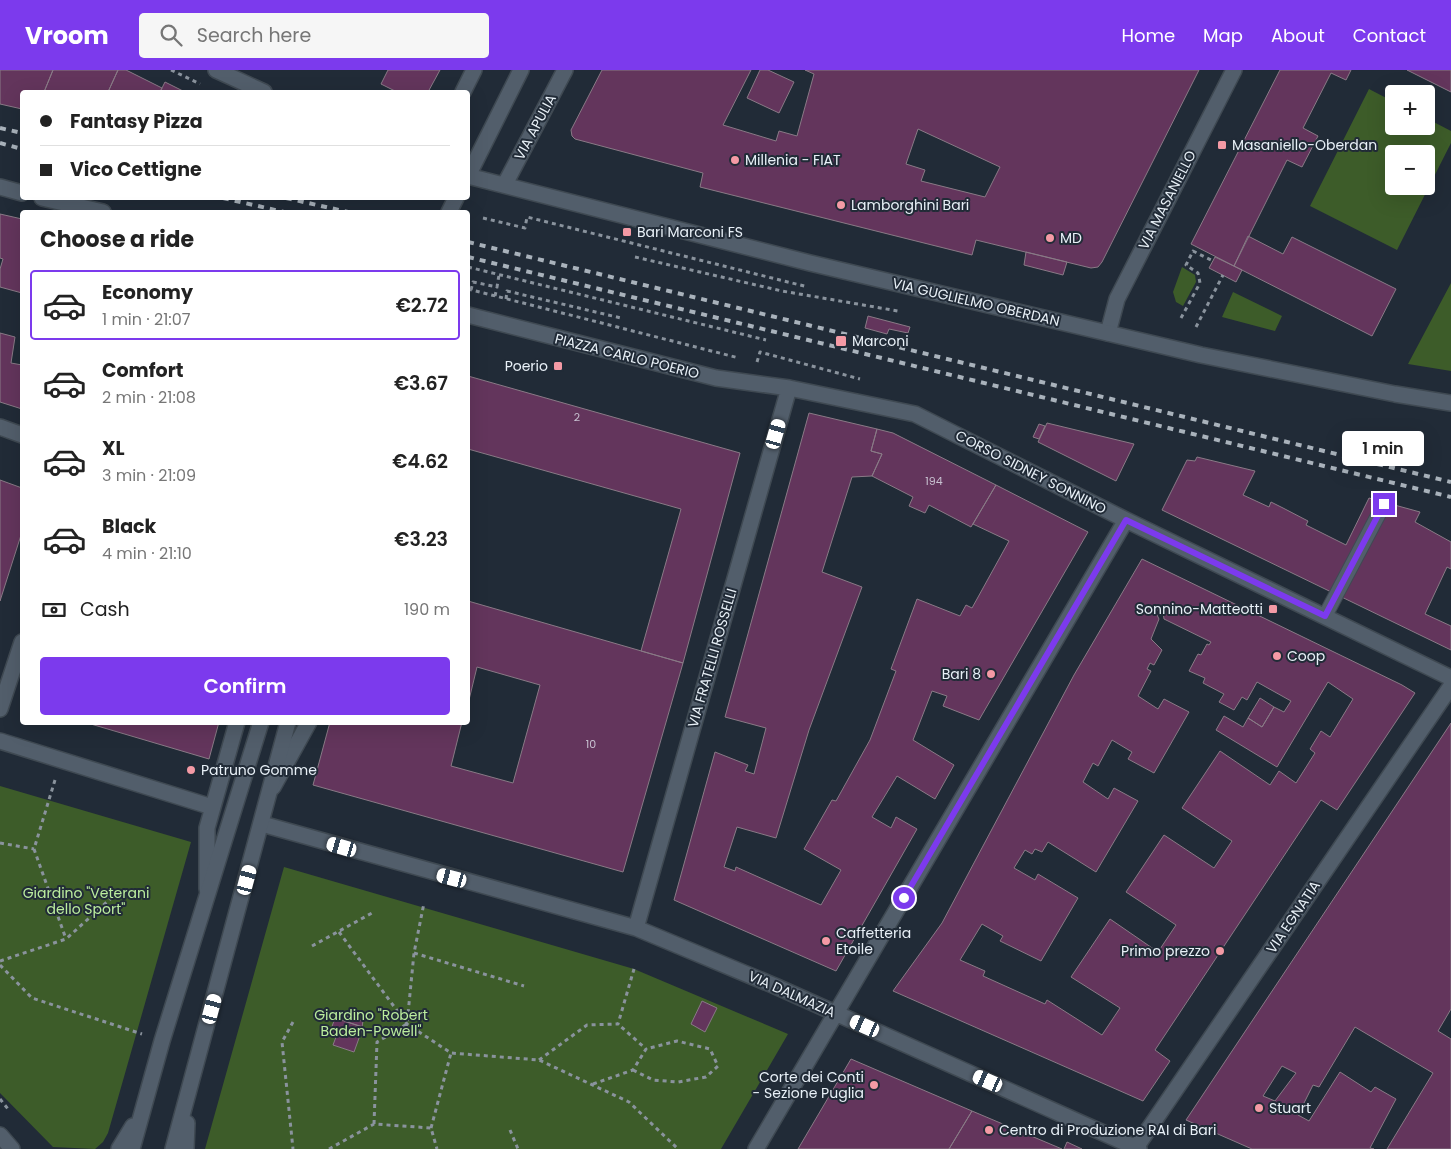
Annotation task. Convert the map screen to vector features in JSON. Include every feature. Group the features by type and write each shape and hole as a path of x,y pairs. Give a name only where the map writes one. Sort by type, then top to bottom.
{"street":[{"path":"216,70 260,90"},
{"path":"464,90 474,70"},
{"path":"470,172 521,70"},
{"name":"VIA APULIA","path":"506,184 565,70"},
{"name":"VIA MASANIELLO","path":"1108,333 1117,298 1234,70"},
{"name":"VIA GUGLIELMO OBERDAN","path":"470,176 506,184 810,263 1220,359 1395,394 1451,403"},
{"path":"0,187 20,192"},
{"path":"51,200 94,210"},
{"name":"PIAZZA CARLO POERIO","path":"470,316 716,378 789,388"},
{"name":"CORSO SIDNEY SONNINO","path":"789,388 915,414 1126,520 1451,678"},
{"name":"VIA FRATELLI ROSSELLI","path":"636,928 789,388"},
{"path":"0,427 20,434"},
{"path":"756,1149 1126,520"},
{"path":"0,709 20,648"},
{"name":"VIA EGNATIA","path":"1137,1149 1451,686"},
{"path":"208,893 207,828 235,725"},
{"path":"132,1149 162,1041 260,725"},
{"path":"173,1149 287,725"},
{"path":"271,791 307,725"},
{"path":"0,741 212,807"},
{"name":"VIA DALMAZIA","path":"262,824 636,928 836,1013 1137,1149"},
{"path":"186,1149 187,1102"},
{"path":"119,1149 142,1110"},
{"path":"0,1135 12,1149"}],"lane":[{"path":"1325,616 1384,504"}],"path":[{"path":"171,70 202,85"},
{"path":"483,218 525,228 527,217 808,287"},
{"path":"1181,318 1200,283 1198,273 1186,265 1193,251 1213,261"},
{"path":"635,257 782,290 898,311"},
{"path":"470,268 766,340"},
{"path":"495,296 499,275"},
{"path":"1196,327 1222,275"},
{"path":"471,290 473,282 497,286"},
{"path":"506,299 507,291 621,318"},
{"path":"62,760 34,850 66,939"},
{"path":"0,842 34,850"},
{"path":"0,961 66,939 119,891"},
{"path":"407,1024 414,953 424,904"},
{"path":"312,946 372,913"},
{"path":"339,932 407,1024 451,1053 539,1060 629,1102 678,1149"},
{"path":"414,953 524,986"},
{"path":"0,965 32,998 162,1041"},
{"path":"618,1024 634,969"},
{"path":"293,1022 282,1042 293,1149"},
{"path":"374,1124 377,1042 407,1024"},
{"path":"539,1060 588,1025 618,1024 646,1049"},
{"path":"592,1085 633,1070 646,1049 677,1041 710,1049 718,1066 706,1077 678,1082 653,1080 633,1070"},
{"path":"437,1149 431,1128 451,1053"},
{"path":"0,1099 8,1109"},
{"path":"330,1149 374,1124 431,1128"},
{"path":"510,1130 516,1148"}],"green space":[{"path":"1369,89 1385,97 1385,135 1435,135 1435,123 1451,131 1451,143 1435,175 1435,145 1385,145 1385,195 1425,195 1397,250 1310,206"},
{"path":"1182,267 1195,275 1196,282 1183,306 1176,302 1173,292"},
{"path":"1451,283 1451,371 1408,364"},
{"path":"1233,292 1282,316 1275,331 1222,317"},
{"name":"Giardino \"Veterani dello Sport\"","path":"0,786 191,842 108,1133 103,1142 95,1149 53,1147 0,1093"},
{"name":"Giardino \"Robert Baden-Powell\"","path":"284,867 634,969 788,1034 721,1149 205,1149"}],"building":[{"path":"0,70 53,70 45,90 20,90 20,109 0,104"},
{"path":"53,70 118,70 109,90 45,90"},
{"path":"118,70 126,70 162,88 161,90 109,90"},
{"path":"388,70 440,70 429,90 393,90 381,84"},
{"path":"602,70 751,70 723,125 776,141 779,131 797,136 814,74 805,70 1199,70 1102,262 1098,267 1091,268 976,240 972,255 700,187 703,173 575,139 572,136 571,130","holes":["918,129 1000,167 985,197 921,181 925,170 906,164"]},
{"path":"760,70 768,70 794,82 779,113 747,98"},
{"path":"1280,70 1351,70 1346,80 1331,73 1303,128 1318,136 1302,167 1287,160 1234,266 1191,244"},
{"path":"1407,70 1451,70 1451,92"},
{"path":"165,82 181,90 161,90"},
{"path":"0,214 20,219 20,292 0,287 0,269 3,259 0,258"},
{"path":"1248,236 1283,254 1292,237 1396,289 1372,336 1234,266"},
{"path":"1026,252 1067,262 1063,275 1024,265"},
{"path":"1215,257 1242,270 1236,282 1209,268"},
{"path":"868,316 910,327 908,333 889,329 887,334 865,328"},
{"path":"0,333 15,337 11,363 20,365 20,408 0,402"},
{"path":"470,377 740,453 683,663 641,651 681,509 470,450"},
{"path":"809,413 877,429 871,451 882,454 872,476 852,477 822,572 862,587 809,730 776,838 737,827 724,867 735,871 736,867 821,905 841,870 804,849 832,800 836,801 870,740 896,671 891,669 917,599 960,616 966,605 972,608 1009,541 973,524 996,485 1088,532 979,720 943,706 947,696 932,691 913,740 954,765 935,799 897,776 872,817 891,828 896,817 917,829 836,971 674,900 715,752 748,765 745,771 754,774 766,728 725,717"},
{"path":"1047,423 1134,444 1116,481 1038,442"},
{"path":"1039,424 1045,426 1039,439 1033,437"},
{"path":"877,429 893,433 996,485 971,527 929,505 925,513 909,506 913,497 872,476 882,454 871,451"},
{"path":"1197,457 1255,471 1243,495 1269,507 1271,502 1308,521 1306,525 1346,545 1369,498 1420,512 1415,522 1451,542 1451,569 1447,567 1425,614 1451,626 1451,650 1162,510 1187,460 1195,461"},
{"path":"0,480 20,487 20,538 0,601"},
{"path":"1142,559 1415,693 1337,810 1321,800 1155,1050 1170,1061 1143,1101 893,991 942,923 1074,675","holes":["1157,610 1163,612 1164,619 1211,642 1209,645 1207,644 1201,655 1198,654 1189,671 1205,678 1203,683 1224,694 1219,702 1234,710 1242,697 1247,700 1257,682 1291,701 1284,712 1274,707 1262,727 1248,718 1243,727 1224,716 1216,730 1277,767 1328,682 1353,699 1330,737 1321,731 1310,749 1315,753 1296,783 1279,771 1270,785 1220,751 1182,808 1232,841 1214,868 1164,835 1126,892 1176,925 1158,952 1110,919 1071,977 1120,1008 1102,1035 1047,1000 1045,1004 983,976 985,971 960,960 982,924 1003,936 1000,941 1041,961 1078,898 1038,874 1035,880 1014,868 1025,850 1032,854 1035,849 1042,852 1048,842 1096,872 1138,801 1114,788 1108,799 1083,782 1093,763 1098,766 1112,740 1132,752 1128,759 1154,773 1189,712 1164,699 1158,709 1138,696 1151,671 1147,669 1150,663 1154,665 1162,650 1151,639 1159,619 1156,613"]},
{"path":"470,602 683,663 623,872 313,785 329,725 461,725 451,766 513,783 540,685 477,667 470,696"},
{"path":"1260,698 1274,707 1262,727 1248,718"},
{"path":"1451,723 1451,1009 1438,1031 1451,1039 1451,1149 1387,1149 1433,1073 1355,1027 1319,1087 1313,1085 1298,1115 1309,1121 1340,1072 1371,1092 1375,1087 1396,1099 1370,1148 1374,1149 1252,1149 1186,1120","holes":["1282,1066 1296,1073 1275,1101 1263,1096"]},
{"path":"94,725 218,725 209,759"},
{"path":"702,1001 717,1008 705,1032 691,1024"},
{"path":"347,1016 363,1021 362,1027 344,1021"},
{"path":"335,1018 363,1027 354,1052 333,1045 336,1037 329,1035"},
{"name":"Corte dei Conti - Sezione Puglia","path":"851,1059 972,1111 949,1149 798,1149"},
{"name":"Centro di Produzione RAI di Bari","path":"972,1111 1062,1149 949,1149"},
{"path":"1067,1142 1082,1149 1064,1149"}],"railway":[{"path":"0,128 20,133"},
{"path":"0,143 20,148"},
{"path":"232,200 275,210"},
{"path":"295,200 339,210"},
{"path":"470,242 1451,482"},
{"path":"470,257 1451,497"}],"place":[{"name":"Masaniello-Oberdan","path":"1222,145"},
{"name":"Millenia - FIAT","path":"735,160"},
{"name":"Lamborghini Bari","path":"841,205"},
{"name":"Bari Marconi FS","path":"627,232"},
{"name":"MD","path":"1050,238"},
{"name":"Marconi","path":"841,341"},
{"name":"Poerio","path":"558,366"},
{"name":"Sonnino-Matteotti","path":"1273,609"},
{"name":"Coop","path":"1277,656"},
{"name":"Bari 8","path":"991,674"},
{"name":"Patruno Gomme","path":"191,770"},
{"name":"Caffetteria Etoile","path":"826,941"},
{"name":"Primo prezzo","path":"1220,951"},
{"name":"Corte dei Conti - Sezione Puglia","path":"874,1085"},
{"name":"Stuart","path":"1259,1108"},
{"name":"Centro di Produzione RAI di Bari","path":"989,1130"}],"route":[{"path":"904,898 1126,520 1325,616 1384,504"}]}
